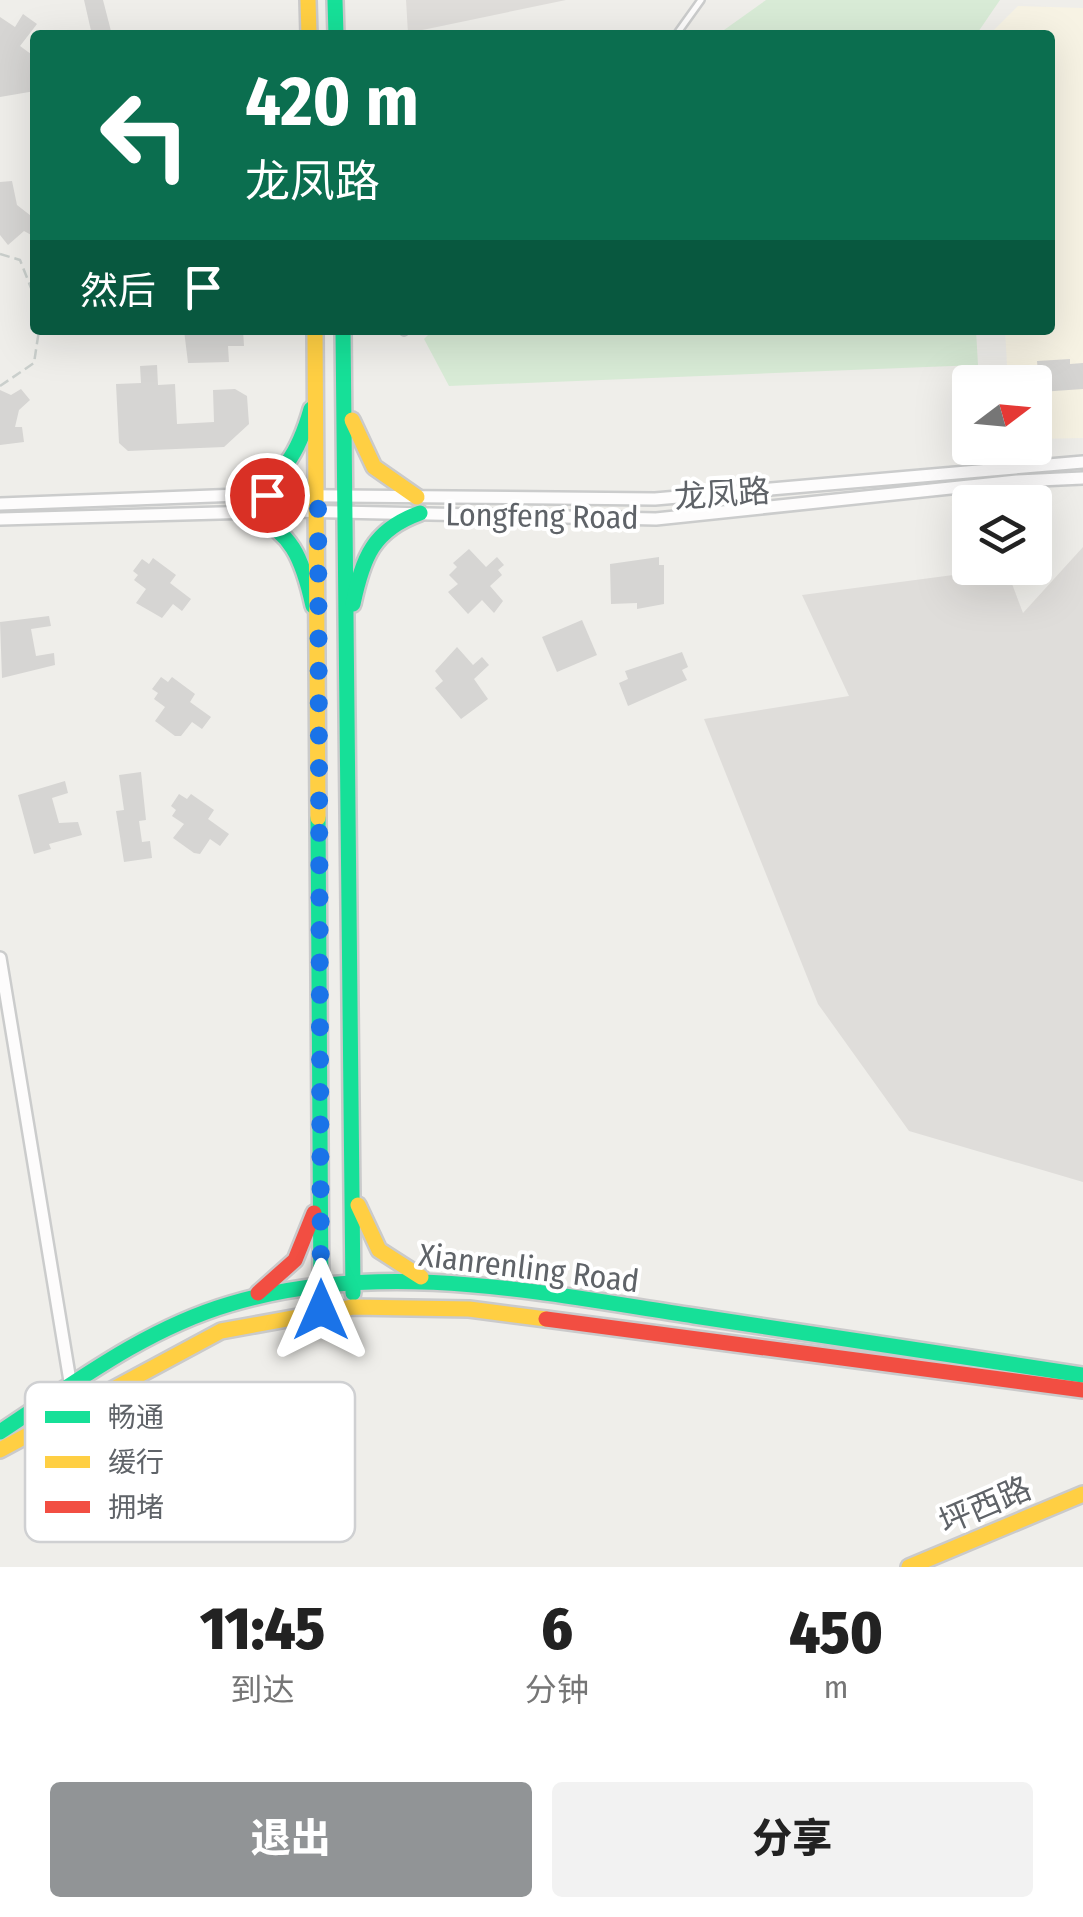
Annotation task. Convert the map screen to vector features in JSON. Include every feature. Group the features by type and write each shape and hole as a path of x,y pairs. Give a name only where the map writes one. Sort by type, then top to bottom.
{"main road":[{"path":"308,0 309,30"},
{"path":"335,0 336,30"},
{"path":"315,335 320,634 321,1310"},
{"path":"343,335 353,1307"},
{"path":"344,386 358,444 371,467 418,505 374,536 364,552 347,632"},
{"path":"316,390 293,461 272,483 242,504 272,520 290,537 304,569 320,634"},
{"path":"352,1174 372,1245 402,1270 429,1280"},
{"path":"226,1306 264,1290 300,1255 321,1175"},
{"name":"Xianrenling Road","path":"79,1382 152,1336 226,1306 321,1287 429,1280 508,1288 1083,1375"},
{"name":"Xianrenling Road","path":"125,1382 207,1337 321,1310 353,1307 469,1309 1083,1390"},
{"name":"Xianrenling Road","path":"0,1432 25,1416"},
{"name":"Xianrenling Road","path":"0,1450 25,1436"},
{"name":"坪西路","path":"909,1567 1083,1494"}],"street":[{"name":"龙凤路","path":"418,505 655,499 1083,462"},
{"name":"Longfeng Road","path":"319,503 656,519 1083,478"},
{"path":"0,504 319,503"},
{"path":"0,519 242,504"},
{"path":"0,958 70,1382"}],"lane":[{"path":"680,30 701,0"}],"path":[{"path":"0,254 20,260 30,285"},
{"path":"0,386 15,380 34,363 38,335"}],"shaded area":[{"path":"406,0 566,0 422,30 408,30"},
{"path":"1018,6 1083,8 1083,438 1052,439 1052,365 1007,365 1005,335 1055,335 1055,30 994,30"},
{"path":"1083,547 1083,1182 909,1131 818,1004 704,719 849,696 802,595 952,575 952,585 1012,585 1023,613"}],"green space":[{"path":"766,0 1000,0 979,30 724,30"},
{"path":"428,335 976,335 978,365 449,386 424,339"}],"building":[{"path":"84,0 103,0 111,30 91,30"},
{"path":"23,14 37,24 20,46 30,53 30,92 0,97 0,17 15,27"},
{"path":"12,181 17,205 30,215 30,234 24,231 8,245 0,235 0,182"},
{"path":"185,335 243,335 244,346 228,346 229,362 188,363"},
{"path":"1070,359 1070,364 1083,363 1083,389 1052,391 1052,365 1037,365 1037,361"},
{"path":"157,365 158,385 175,384 177,424 214,422 213,390 235,389 247,396 249,424 224,447 128,451 119,443 116,384 141,383 140,366"},
{"path":"21,389 30,400 19,410 15,427 22,427 24,442 0,445 0,390 11,395"},
{"path":"469,549 486,567 497,557 504,565 498,570 502,575 490,586 503,601 494,613 482,600 468,614 448,592 458,584 449,575 457,567 453,563"},
{"path":"659,557 659,565 664,565 664,604 637,609 637,603 611,604 610,564"},
{"path":"153,558 176,575 170,583 191,599 182,611 173,604 162,618 136,603 146,589 134,580 138,575 133,571 142,559 149,564"},
{"path":"49,616 51,626 31,629 36,656 54,653 55,665 2,678 0,622"},
{"path":"582,620 597,655 557,672 542,637"},
{"path":"457,647 473,665 482,657 489,665 474,679 488,699 461,719 435,688 443,681 435,671"},
{"path":"682,652 688,667 682,670 687,680 628,706 619,683 628,679 625,671"},
{"path":"161,677 168,682 172,677 195,694 190,702 211,717 202,729 192,722 181,736 175,736 155,721 165,707 154,699 158,693 152,689"},
{"path":"141,772 146,820 139,821 142,842 150,841 152,858 124,862 116,811 124,810 119,775"},
{"path":"65,781 68,793 52,798 59,823 78,822 82,835 49,844 51,849 34,854 18,795"},
{"path":"179,794 187,799 191,794 214,810 208,819 229,834 220,846 210,839 200,854 194,853 173,838 184,824 172,816 176,810 171,806"}],"traffic: fast":[{"path":"335,0 336,30"},
{"path":"343,335 353,1293"},
{"path":"240,495 279,472 295,451 311,409"},
{"path":"245,512 274,527 293,548 313,606"},
{"path":"353,604 361,572 373,547 391,528 420,513"},
{"path":"318,818 321,1296"},
{"path":"75,1382 168,1328 230,1304 288,1290 404,1282 520,1290 1083,1375"},
{"path":"0,1432 25,1415"}],"traffic: slow":[{"path":"308,0 309,30"},
{"path":"315,335 318,818"},
{"path":"352,420 374,467 417,497"},
{"path":"358,1205 379,1250 421,1277"},
{"path":"126,1382 221,1331 353,1307 469,1309 546,1319"},
{"path":"0,1450 25,1437"},
{"path":"909,1567 1083,1494"}],"traffic: jam":[{"path":"258,1293 295,1260 314,1213"},
{"path":"546,1319 1083,1390"}],"route":[{"path":"267,495 318,495 321,1310"}]}
